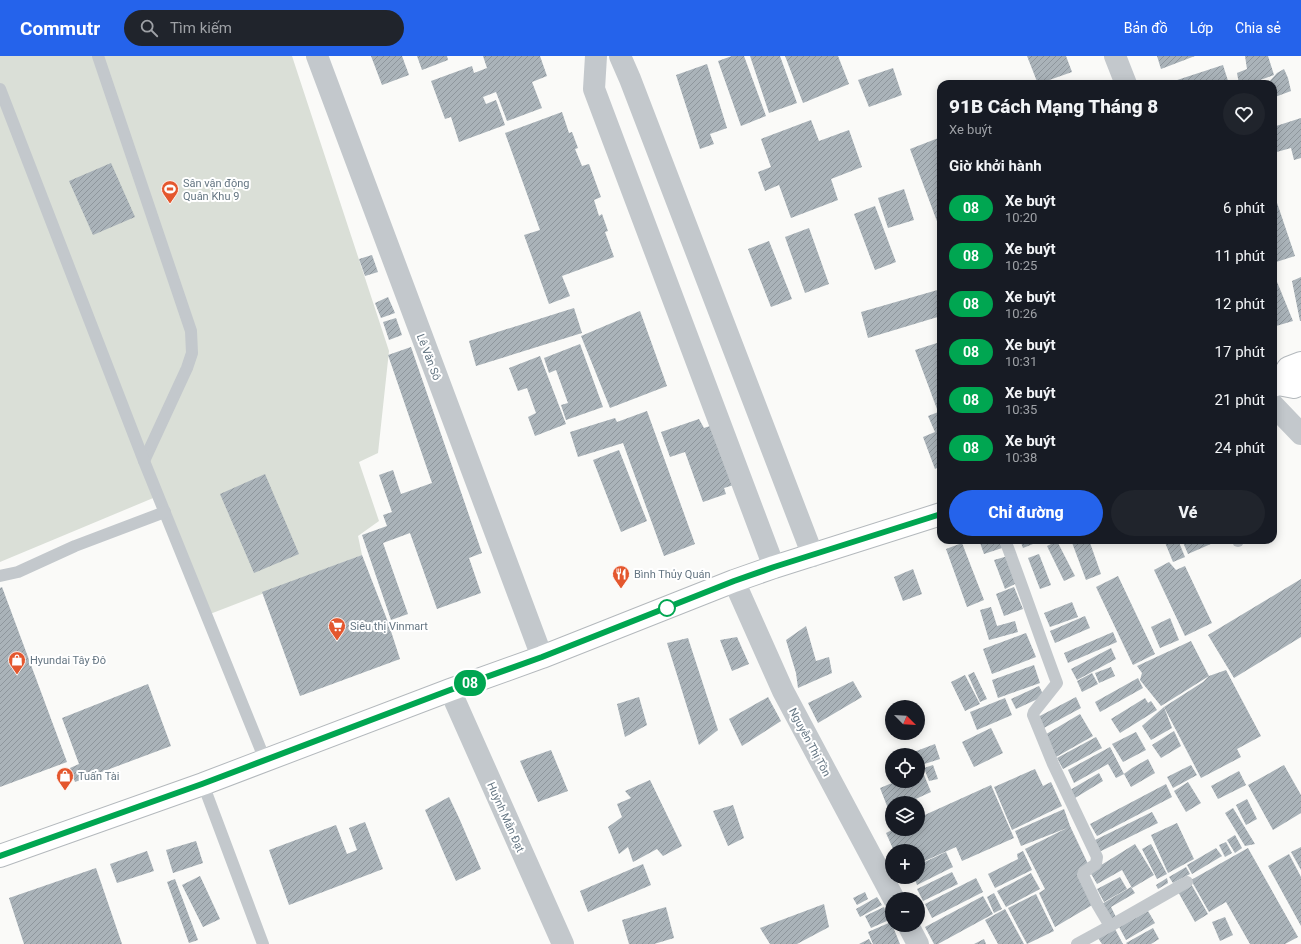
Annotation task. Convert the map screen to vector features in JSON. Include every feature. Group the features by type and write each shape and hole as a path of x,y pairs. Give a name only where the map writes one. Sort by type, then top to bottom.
{"highway":[{"path":"1277,382 1288,368 1301,363"},
{"path":"1277,385 1294,387 1301,384"},
{"path":"0,856 202,784 450,690 542,657 734,581 937,515"}],"street":[{"name":"Lê Văn Sô","path":"316,56 542,657"},
{"path":"596,56 594,89 774,567"},
{"path":"620,56 630,78 813,556"},
{"path":"1115,56 1124,80"},
{"path":"1277,409 1301,434"},
{"name":"Nguyễn Thị Tồn","path":"734,581 782,690 890,892"},
{"name":"Huỳnh Mẫn Đạt","path":"450,690 563,944"},
{"path":"912,932 918,944"}],"lane":[{"path":"98,56 191,331 192,353 187,368 144,461"},
{"path":"0,89 144,461 266,760"},
{"path":"0,576 18,572 75,546 165,512"},
{"path":"1007,544 1056,683 1033,715 1053,764 1098,857 1096,864 1084,872 1083,875 1110,926"},
{"path":"202,784 264,944"},
{"path":"1077,944 1187,882"}],"shaded area":[{"name":"Sân vận động Quân Khu 9","path":"0,56 292,56 389,351 378,453 359,462 379,521 358,536 362,555 210,614 158,496 0,562"}],"building":[{"path":"371,56 402,56 409,75 382,85"},
{"path":"417,56 447,56 448,60 422,70"},
{"path":"483,56 540,56 547,76 532,82 542,108 507,121 496,92 483,97 486,104 496,100 505,125 459,142 451,117 445,119 431,81 472,66 474,73 487,68"},
{"path":"732,56 744,56 766,116 741,126 718,61"},
{"path":"750,56 780,56 797,103 769,113"},
{"path":"785,56 838,56 849,84 803,103"},
{"path":"1027,56 1066,56 1072,72 1049,80 1036,80"},
{"path":"1157,56 1195,56 1161,69"},
{"path":"1245,56 1268,56 1274,75 1260,80 1238,80 1237,73 1247,69"},
{"path":"707,64 727,128 710,134 714,144 700,149 676,75"},
{"path":"1223,65 1228,80 1177,80"},
{"path":"893,68 902,95 869,107 858,80"},
{"path":"1284,69 1291,91 1277,96 1277,80 1271,80 1277,73"},
{"path":"562,112 569,133 572,132 578,148 575,149 582,166 589,164 601,197 594,200 599,216 602,214 608,231 605,232 614,257 562,276 570,296 549,304 524,235 540,230 505,133"},
{"path":"1301,118 1301,158 1294,160 1291,148 1277,152 1277,126"},
{"path":"811,120 819,141 849,130 862,167 831,179 838,200 791,218 779,185 765,191 758,172 771,167 761,139"},
{"path":"937,139 937,221 910,149"},
{"path":"111,163 135,217 93,235 69,181"},
{"path":"904,189 914,220 888,228 878,198"},
{"path":"1277,203 1295,256 1277,262"},
{"path":"875,206 896,262 875,270 854,214"},
{"path":"809,228 829,284 805,293 785,237"},
{"path":"769,241 792,299 771,307 748,249"},
{"path":"372,255 378,272 365,276 359,259"},
{"path":"1301,277 1301,321 1300,321 1292,281"},
{"path":"1277,282 1293,321 1277,326"},
{"path":"937,290 937,317 868,338 861,312"},
{"path":"388,297 395,313 381,318 375,303"},
{"path":"574,308 582,333 476,366 469,341"},
{"path":"640,311 667,386 610,408 581,336"},
{"path":"396,318 402,335 389,340 383,322"},
{"path":"937,343 937,409 915,350"},
{"path":"580,344 603,407 566,420 561,405 568,403 556,370 549,373 544,358"},
{"path":"411,347 482,553 469,558 481,593 437,609 410,533 383,543 408,614 391,620 362,535 387,526 383,515 392,512 379,475 393,470 401,494 432,483 388,355"},
{"path":"540,356 566,424 535,436 528,417 536,413 527,388 518,391 509,368"},
{"path":"647,411 695,544 664,556 623,443 578,457 570,432 615,418 617,422"},
{"path":"937,413 937,468 935,469 923,437 935,432 928,416"},
{"path":"699,419 704,428 719,423 740,483 724,488 726,494 703,502 685,452 670,457 661,432"},
{"path":"619,450 647,521 621,532 593,460"},
{"path":"265,474 299,554 254,573 220,494"},
{"path":"962,544 984,600 967,607 946,549"},
{"path":"980,544 1000,544 1002,548 984,554"},
{"path":"1022,544 1033,544 1023,548"},
{"path":"1051,544 1059,544 1075,576 1064,581 1047,546"},
{"path":"1072,544 1090,544 1101,574 1086,580"},
{"path":"1166,544 1180,544 1185,557 1173,562"},
{"path":"1184,544 1211,544 1188,554"},
{"path":"1039,554 1051,585 1040,589 1028,558"},
{"name":"Siêu thị Vinmart","path":"362,555 388,622 400,659 300,696 262,592"},
{"path":"1008,556 1017,583 1005,589 994,560"},
{"path":"1169,562 1176,570 1185,566 1212,623 1185,636 1154,570"},
{"path":"913,569 922,594 903,601 894,577"},
{"path":"1118,576 1155,654 1133,665 1096,587"},
{"path":"1301,579 1301,637 1234,678 1208,635"},
{"name":"Hyundai Tây Đô","path":"2,587 67,762 0,787 0,588"},
{"path":"1014,587 1023,609 1004,616 996,594"},
{"path":"1072,602 1078,617 1050,627 1044,613"},
{"path":"991,607 997,626 1015,621 1018,632 989,640 980,610"},
{"path":"1085,616 1090,628 1055,643 1050,631"},
{"path":"1170,618 1179,640 1160,648 1151,627"},
{"path":"806,626 816,661 829,657 832,673 798,688 796,673 786,640"},
{"path":"1113,632 1117,642 1068,663 1064,653"},
{"path":"1026,633 1036,657 992,674 983,649"},
{"path":"737,637 749,664 732,671 720,640"},
{"path":"688,638 718,730 699,745 667,643"},
{"path":"1191,641 1209,676 1161,706 1140,680 1142,673 1137,666"},
{"path":"1111,648 1116,659 1077,680 1071,669"},
{"path":"1034,665 1040,683 998,698 992,680"},
{"path":"1111,667 1115,676 1099,683 1095,673"},
{"path":"1226,670 1261,736 1237,749 1241,757 1201,778 1164,707 1203,682 1209,676"},
{"path":"974,672 987,699 980,702 968,675"},
{"path":"1092,673 1098,684 1082,692 1077,681"},
{"path":"965,675 980,704 965,711 951,682"},
{"path":"1138,678 1143,688 1100,712 1095,702"},
{"path":"853,681 862,697 818,723 808,703"},
{"path":"148,684 171,746 75,782 70,768 79,764 62,718"},
{"path":"1039,686 1044,696 1016,709 1011,699"},
{"path":"639,697 647,725 625,737 617,704"},
{"path":"768,697 781,721 742,746 729,719"},
{"path":"1076,697 1081,708 1042,729 1036,718"},
{"path":"1005,698 1012,715 977,730 970,712"},
{"path":"1145,698 1148,703 1151,701 1157,710 1120,733 1111,719"},
{"path":"1164,707 1172,728 1151,740 1142,726"},
{"path":"1080,714 1093,736 1056,757 1043,736"},
{"path":"991,728 1003,753 974,767 962,742"},
{"path":"1174,731 1181,746 1161,758 1152,745"},
{"path":"1136,732 1146,750 1123,762 1112,744"},
{"path":"1096,737 1102,748 1063,769 1057,758"},
{"path":"935,744 940,759 925,764 924,748"},
{"path":"1110,747 1124,774 1116,778 1108,764 1074,783 1068,770"},
{"path":"551,750 568,791 538,802 520,761"},
{"path":"1148,759 1155,773 1131,787 1124,774"},
{"path":"933,765 938,779 929,781 925,768"},
{"path":"1191,765 1197,775 1173,788 1167,777"},
{"path":"1284,765 1301,795 1301,813 1273,830 1248,785"},
{"path":"1035,769 1043,786 1051,782 1062,806 1012,830 994,787"},
{"path":"1239,771 1246,785 1218,799 1211,786"},
{"path":"1099,773 1103,781 1075,798 1070,790"},
{"path":"925,777 931,792 922,796 885,796 885,801 880,788 885,786 885,788 925,788"},
{"path":"650,780 682,846 663,856 657,849 633,862 628,847 619,854 608,827 622,817 617,804 631,798 625,791"},
{"path":"1188,782 1201,803 1186,812 1174,791"},
{"path":"1166,784 1172,797 1097,836 1090,824"},
{"path":"991,785 1014,838 962,861 956,847 925,861 925,844 891,844 887,836 925,836 925,815"},
{"path":"449,797 481,869 456,881 425,810"},
{"path":"1247,799 1257,819 1246,825 1236,805"},
{"path":"733,805 744,838 728,846 713,811"},
{"path":"1233,808 1255,844 1245,846 1225,813"},
{"path":"1064,809 1070,826 1089,866 1078,871 1094,904 1055,927 1039,893 1045,889 1025,849 1067,828 1021,846 1015,831"},
{"path":"1152,812 1158,823 1099,852 1093,841"},
{"path":"365,822 383,869 289,905 269,850 336,825 347,854 357,850 349,828"},
{"path":"1177,823 1194,859 1168,873 1151,835"},
{"path":"1235,835 1242,848 1235,853 1227,840"},
{"path":"196,841 203,863 173,873 166,850"},
{"path":"1226,842 1232,853 1225,857 1219,845"},
{"path":"1135,844 1154,875 1132,888 1122,870 1097,884 1090,872"},
{"path":"1151,844 1167,874 1157,879 1142,849"},
{"path":"1301,847 1301,870 1291,852"},
{"path":"1216,848 1222,856 1192,874 1187,865"},
{"path":"1248,848 1298,937 1285,944 1250,944 1226,902 1209,912 1191,880"},
{"path":"147,851 154,871 117,883 110,864"},
{"path":"1023,851 1032,870 995,888 988,874 1018,859 1017,854"},
{"path":"946,852 953,867 925,881 925,862"},
{"path":"1289,854 1301,877 1301,926 1268,866"},
{"path":"643,864 651,885 588,912 580,891"},
{"path":"1186,867 1190,874 1173,883 1169,877"},
{"path":"96,868 122,944 24,944 9,898"},
{"path":"952,872 958,884 925,900 925,892 918,892 917,889"},
{"path":"1031,873 1040,889 1006,907 997,891"},
{"path":"200,876 220,919 203,927 182,885"},
{"path":"1120,877 1127,889 1104,902 1097,889"},
{"path":"976,878 983,892 932,918 925,904"},
{"path":"1167,878 1168,883 1158,889 1156,885"},
{"path":"175,879 198,940 189,943 167,882"},
{"path":"1190,882 1208,914 1195,922 1177,890"},
{"path":"1131,887 1135,893 1111,907 1117,919 1111,923 1100,905"},
{"path":"865,892 868,899 857,905 853,898"},
{"path":"994,893 1002,909 994,913 987,897"},
{"path":"1036,894 1054,931 1027,944 1008,908"},
{"path":"983,896 993,914 938,944 934,944 925,927"},
{"path":"877,897 882,905 860,917 856,909"},
{"path":"824,904 829,927 797,944 770,944 760,928"},
{"path":"666,907 674,938 654,944 629,944 622,920"},
{"path":"884,907 885,922 871,928 865,916"},
{"path":"1005,909 1024,944 998,944 985,920"},
{"path":"1148,911 1155,923 1126,940 1119,927"},
{"path":"1225,917 1233,935 1220,941 1212,922"},
{"path":"885,925 885,932 895,932 900,944 873,944 868,932"},
{"path":"1153,928 1159,939 1151,944 1126,943"},
{"path":"1115,929 1123,944 1102,944 1098,938"},
{"path":"869,939 872,944 859,944"},
{"path":"984,939 986,944 974,944"}],"bus line":[{"name":"08","path":"0,856 202,784 450,690 542,657 734,581 937,515"}],"place":[{"name":"Sân vận động Quân Khu 9","path":"170,204"},
{"name":"Bình Thủy Quán","path":"621,589"},
{"name":"Siêu thị Vinmart","path":"337,641"},
{"name":"Hyundai Tây Đô","path":"17,675"},
{"name":"Tuấn Tài","path":"65,791"}]}
